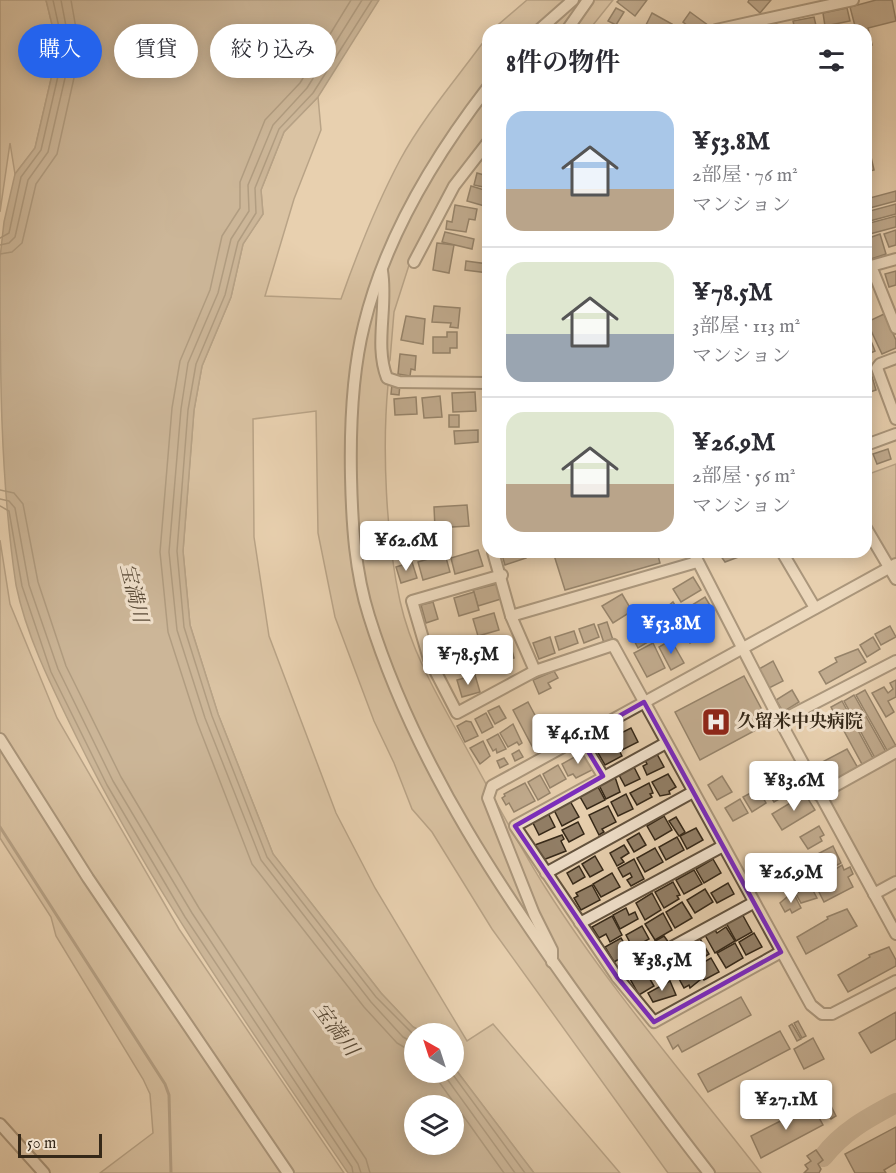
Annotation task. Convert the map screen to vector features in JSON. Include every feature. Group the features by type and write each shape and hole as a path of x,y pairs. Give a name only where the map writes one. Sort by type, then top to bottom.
{"street":[{"path":"547,24 573,0"},
{"path":"571,24 588,0"},
{"path":"744,24 854,0"},
{"path":"482,96 423,183 382,271 363,328 351,456 352,516 357,563 368,614 407,716 440,781 509,898 552,962 709,1173"},
{"path":"414,262 454,186 482,150"},
{"path":"872,266 896,259"},
{"path":"872,268 893,310 896,328"},
{"path":"382,271 385,289 382,365 387,378 399,382 482,384"},
{"path":"896,358 880,364 877,368 896,419"},
{"path":"872,443 896,434"},
{"path":"872,536 893,566 896,579"},
{"path":"496,558 511,616 534,671"},
{"path":"511,616 692,558"},
{"path":"696,558 819,795 896,934"},
{"path":"786,558 815,608"},
{"path":"552,962 552,950 534,914 497,825 488,798 489,790 644,702 893,566"},
{"path":"502,575 412,601 429,659 457,713 534,671 613,645 811,1005 822,1014 832,1014 896,981"},
{"path":"780,721 896,661"},
{"path":"580,738 603,776"},
{"path":"0,739 88,878 288,1173"},
{"path":"666,743 515,826 617,977 654,1022 781,951"},
{"path":"819,795 896,752"},
{"path":"546,873 693,792"},
{"path":"580,923 723,846"},
{"path":"874,894 896,882"},
{"path":"617,977 753,903"},
{"path":"0,1124 44,1173"}],"highlighted area":[{"path":"644,702 781,952 654,1022 617,977 515,826 603,776 580,738"}],"shaded area":[{"path":"0,0 46,0 52,24 18,24 18,78 51,78 35,148 15,174 10,143 0,212"},
{"path":"527,0 613,0 594,24 499,24"},
{"path":"482,44 482,140 451,184 410,262 394,312 390,360 382,377 388,385 385,465 388,522 395,576 405,621 429,680 545,887 622,997 761,1173 668,1173 492,929 432,832 412,809 374,721 335,617 318,533 316,411 253,419 254,537 269,636 336,813 375,888 456,1023 409,1023 381,993 273,854 218,714 190,625 183,551 194,410 202,366 231,297 243,244 263,214 261,190 284,132 318,97 321,130 294,199 265,296 341,299 368,228 409,144 430,112"},
{"path":"896,464 896,560 890,563 872,530 872,473"},
{"path":"0,540 10,604 57,718 179,929 344,1173 100,1173 153,1133 150,1094 56,936 51,917 0,838"},
{"path":"896,755 896,878 874,891 822,796"},
{"path":"493,1024 620,1173 534,1173 464,1081 464,1036 467,1041"}],"water":[{"name":"宝満川","path":"46,0 379,0 336,68 336,24 210,24 210,78 330,78 318,97 284,132 261,190 263,214 243,244 231,297 202,366 194,410 183,551 190,625 218,714 273,854 381,993 409,1023 404,1023 404,1083 464,1083 464,1081 534,1173 348,1173 171,907 107,797 78,740 42,664 21,605 11,545 4,463 0,258 4,222 15,174 35,148 51,78 102,78 102,24 52,24"}],"building":[{"path":"619,0 647,0 635,16 617,2"},
{"path":"749,0 771,0 760,13 748,2"},
{"path":"876,0 892,0 896,21 872,27 872,24 854,24 850,7"},
{"path":"616,8 624,12 617,24 608,21"},
{"path":"847,8 850,21 825,24 823,13"},
{"path":"690,12 706,24 686,24 683,22"},
{"path":"652,13 672,24 646,24"},
{"path":"814,17 816,24 794,24 793,21"},
{"path":"477,173 482,174 482,187 474,185"},
{"path":"471,186 482,189 482,205 467,201"},
{"path":"896,191 896,201 872,207 872,197"},
{"path":"896,204 896,214 872,220 872,210"},
{"path":"455,205 477,209 475,220 469,219 466,232 446,229 447,221 452,222"},
{"path":"896,216 896,227 872,233 872,222"},
{"path":"896,230 896,245 889,247 884,234"},
{"path":"445,232 474,239 472,249 442,242"},
{"path":"880,234 886,254 872,259 872,237"},
{"path":"437,243 454,245 449,273 433,270"},
{"path":"466,261 482,263 482,272 465,270"},
{"path":"896,271 896,285 889,287 885,274"},
{"path":"434,306 460,308 458,328 450,327 451,323 432,322"},
{"path":"884,314 896,340 896,348 882,354 872,333 872,320"},
{"path":"406,316 425,319 423,344 401,340"},
{"path":"447,332 457,332 457,348 450,348 450,353 433,353 433,337 447,337"},
{"path":"400,354 416,356 415,370 411,369 410,376 398,374"},
{"path":"872,376 876,390 872,391"},
{"path":"392,384 400,384 399,395 391,394"},
{"path":"475,392 476,411 453,412 452,393"},
{"path":"440,396 442,417 424,418 422,398"},
{"path":"416,397 417,414 395,415 394,399"},
{"path":"449,415 459,415 459,427 449,427"},
{"path":"478,430 478,442 455,444 454,431"},
{"path":"888,449 891,459 877,464 873,454"},
{"path":"467,505 469,526 435,528 434,507"},
{"path":"478,550 483,566 455,574 451,558"},
{"path":"445,554 450,572 423,580 418,562"},
{"path":"503,558 526,558 505,565"},
{"path":"555,558 659,558 660,563 565,590"},
{"path":"722,558 736,558 725,562"},
{"path":"412,562 417,578 401,583 396,567"},
{"path":"693,577 701,590 681,602 673,589"},
{"path":"497,584 501,599 478,606 473,590"},
{"path":"474,592 479,610 459,616 454,598"},
{"path":"622,594 632,611 613,623 602,606"},
{"path":"705,597 711,607 689,619 684,610"},
{"path":"433,602 438,619 426,623 421,605"},
{"path":"673,602 687,624 675,632 660,613"},
{"path":"494,613 499,630 478,636 473,619"},
{"path":"656,613 666,631 638,648 628,629"},
{"path":"607,622 613,640 604,643 598,625"},
{"path":"594,624 599,637 584,643 579,629"},
{"path":"890,626 896,637 881,645 875,634"},
{"path":"697,627 702,636 690,643 684,634"},
{"path":"574,631 578,643 559,650 555,637"},
{"path":"550,637 555,653 539,659 533,643"},
{"path":"873,637 880,649 867,657 860,645"},
{"path":"671,640 684,663 671,670 659,647"},
{"path":"477,642 482,658 439,671 434,655"},
{"path":"510,643 514,658 490,664 486,650"},
{"path":"653,643 665,668 647,677 634,653"},
{"path":"858,649 866,662 826,684 819,672 837,662 835,658"},
{"path":"773,661 783,681 769,688 759,669"},
{"path":"554,671 558,678 548,683 551,688 539,694 533,680"},
{"path":"475,675 480,692 462,697 457,680"},
{"path":"744,676 769,723 700,760 675,712"},
{"path":"896,680 896,697 888,701 894,712 886,717 872,693 884,687 888,693 893,689 890,683"},
{"path":"792,690 799,702 783,712 776,700"},
{"path":"865,690 896,746 888,752 856,695"},
{"path":"854,695 886,752 875,758 844,701"},
{"path":"842,701 874,760 863,766 831,707"},
{"path":"528,702 548,740 533,748 513,710"},
{"path":"499,706 506,718 495,724 488,711"},
{"path":"486,713 493,727 482,733 475,719"},
{"path":"466,721 471,722 478,736 465,742 457,726"},
{"path":"513,724 522,743 519,745 517,742 508,747 500,733"},
{"path":"631,728 638,742 622,750 615,736"},
{"path":"498,734 506,749 497,753 496,749 493,751 487,740"},
{"path":"483,741 490,756 480,764 470,748"},
{"path":"614,741 622,756 605,765 597,751"},
{"path":"847,749 858,768 822,788 811,768"},
{"path":"519,750 523,757 515,761 512,754"},
{"path":"585,751 594,769 576,778 573,774 568,776 562,764"},
{"path":"657,754 664,767 647,775 643,766 647,764 645,760"},
{"path":"504,758 508,764 500,768 497,761"},
{"path":"558,765 566,779 550,788 543,774"},
{"path":"634,767 640,779 625,786 619,775"},
{"path":"668,774 676,787 669,791 670,794 660,796 652,782"},
{"path":"540,775 550,793 538,800 528,782"},
{"path":"722,776 732,792 717,800 708,785"},
{"path":"615,777 620,792 606,799 599,785"},
{"path":"525,783 535,801 514,812 509,803 506,805 502,798 504,794"},
{"path":"649,783 653,793 650,794 652,797 637,805 630,793"},
{"path":"781,783 788,794 774,802 767,791"},
{"path":"597,785 605,800 587,809 579,795"},
{"path":"758,789 766,803 752,812 743,797"},
{"path":"626,794 633,809 618,816 611,802"},
{"path":"805,794 815,810 782,830 772,814"},
{"path":"740,799 748,813 733,821 725,808"},
{"path":"570,801 579,817 562,826 554,810"},
{"path":"608,806 616,822 602,829 604,832 599,835 589,815"},
{"path":"547,811 555,827 539,835 531,819"},
{"path":"664,816 672,830 655,840 647,826"},
{"path":"676,817 685,832 679,836 669,821"},
{"path":"578,822 584,834 569,842 562,830"},
{"path":"819,826 824,835 820,837 822,841 808,849 800,837"},
{"path":"696,828 703,840 687,849 680,836"},
{"path":"639,833 646,845 634,852 627,840"},
{"path":"562,835 564,839 561,841 566,851 543,860 535,845"},
{"path":"677,837 684,850 666,860 659,847"},
{"path":"624,845 629,853 621,858 624,862 617,866 610,853"},
{"path":"833,846 841,863 813,878 804,861"},
{"path":"655,848 663,862 645,872 637,858"},
{"path":"595,856 603,870 590,877 582,864"},
{"path":"634,859 644,879 631,886 627,880 632,877 630,873 623,877 618,868"},
{"path":"713,859 721,873 704,883 696,869"},
{"path":"802,860 811,877 787,891 777,874"},
{"path":"842,865 844,870 850,867 853,874 848,877 853,887 824,902 816,886 821,883 819,879"},
{"path":"579,866 585,877 573,884 567,873"},
{"path":"694,870 702,884 684,894 676,880"},
{"path":"612,873 620,887 601,897 593,884"},
{"path":"673,882 680,895 677,896 679,899 664,908 655,892"},
{"path":"728,883 734,894 717,903 711,893"},
{"path":"809,883 817,898 801,903 796,894"},
{"path":"592,885 600,900 581,910 574,898 578,896 576,893"},
{"path":"705,889 713,902 695,913 687,900"},
{"path":"793,892 801,908 792,913 790,909 785,912 780,903"},
{"path":"652,893 661,910 645,920 636,903"},
{"path":"682,902 692,918 675,928 666,912"},
{"path":"626,908 629,915 635,912 638,919 620,929 613,915"},
{"path":"847,909 857,926 806,954 797,937 828,919 827,917"},
{"path":"741,912 752,932 736,941 725,921"},
{"path":"663,913 672,930 655,940 645,924"},
{"path":"612,916 622,935 610,942 606,934 599,938 592,927"},
{"path":"642,926 649,939 633,948 626,935"},
{"path":"726,927 735,941 715,953 705,935 714,929 717,933"},
{"path":"754,933 762,947 746,955 739,942"},
{"path":"664,936 669,943 659,948 655,941"},
{"path":"699,937 709,954 695,963 684,945"},
{"path":"621,938 630,953 614,962 605,947"},
{"path":"735,943 743,958 726,968 717,953"},
{"path":"682,946 692,962 674,973 664,957"},
{"path":"889,947 896,960 896,966 848,992 838,975 870,957 869,955"},
{"path":"711,958 719,972 704,980 697,966"},
{"path":"660,962 665,972 653,979 648,969"},
{"path":"694,968 701,979 690,988 689,985 684,988 678,977"},
{"path":"644,969 654,986 639,995 629,977"},
{"path":"670,981 676,995 653,1002 648,993"},
{"path":"741,997 751,1015 682,1052 678,1045 673,1049 667,1037"},
{"path":"896,1012 896,1039 871,1053 859,1033"},
{"path":"798,1021 806,1036 802,1038 794,1023"},
{"path":"792,1024 801,1039 797,1041 789,1026"},
{"path":"780,1031 790,1049 708,1092 698,1074"},
{"path":"813,1038 824,1059 804,1069 794,1049"},
{"path":"829,1102 836,1116 831,1119 823,1105"},
{"path":"812,1105 823,1125 761,1158 751,1136"},
{"path":"896,1127 896,1163 884,1170 886,1173 855,1173 845,1154"},
{"path":"816,1150 823,1160 818,1164 821,1169 819,1173 804,1173 808,1169 805,1165 811,1161 807,1156"}],"waterway":[{"path":"0,827 165,1084 169,1095 171,1173"},
{"path":"823,1157 848,1132 896,1103"}],"place":[{"name":"久留米中央病院","path":"716,722"}]}
